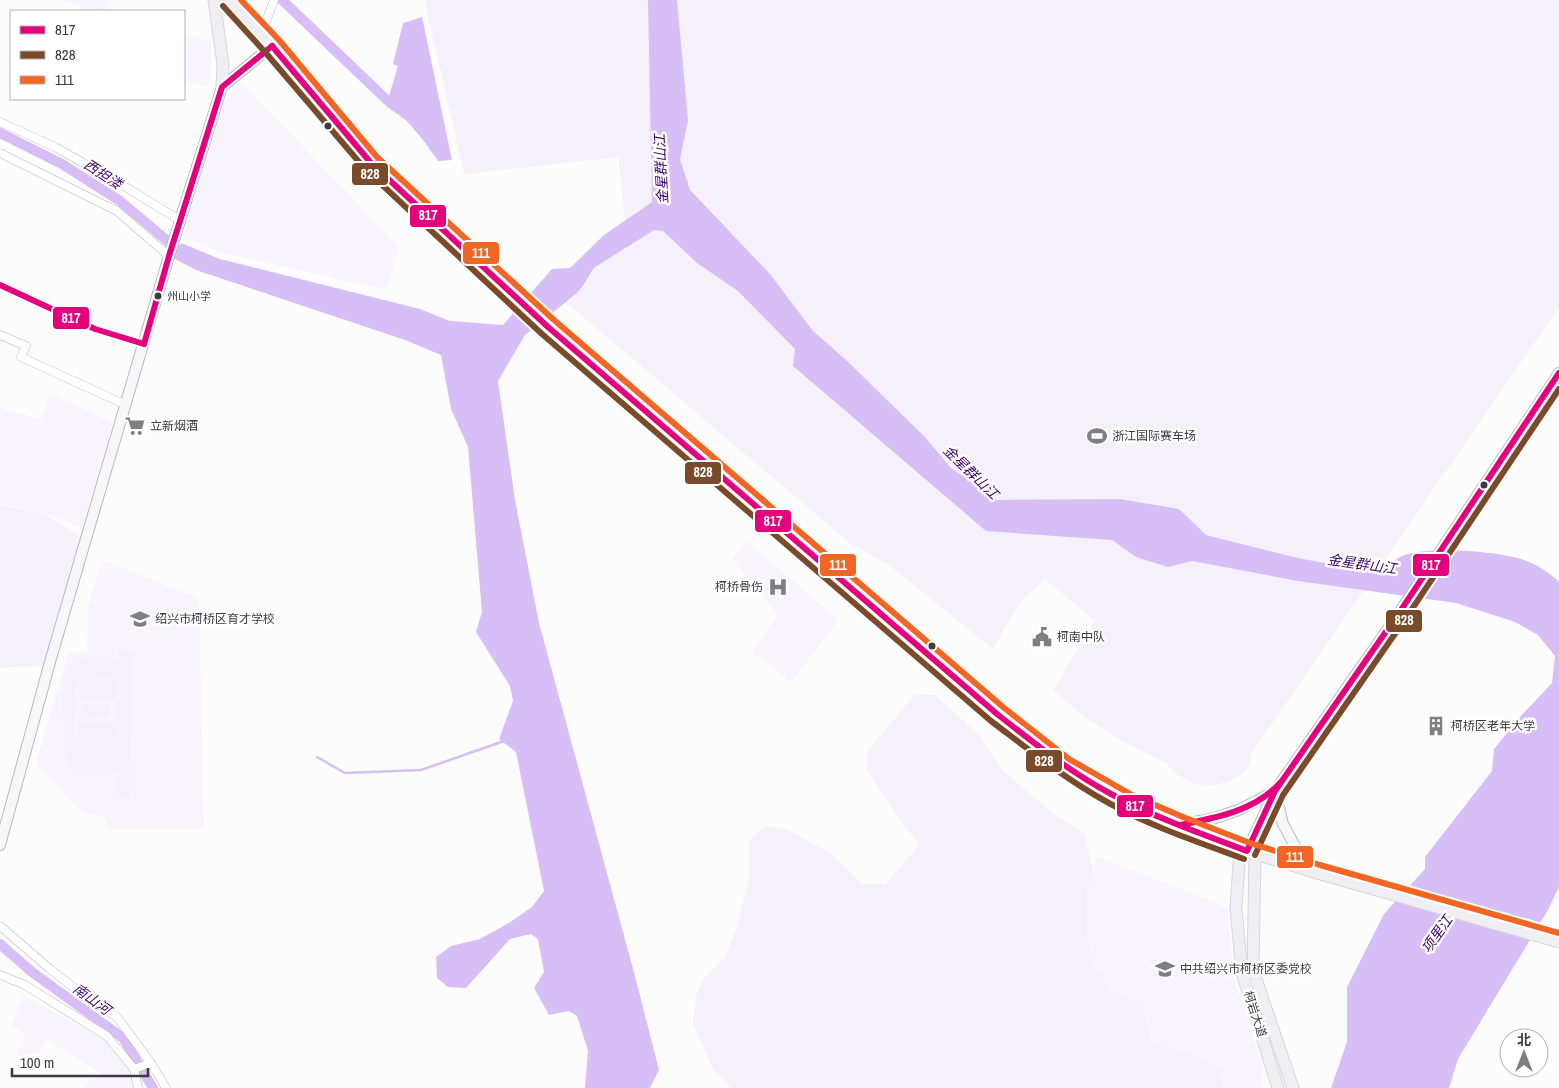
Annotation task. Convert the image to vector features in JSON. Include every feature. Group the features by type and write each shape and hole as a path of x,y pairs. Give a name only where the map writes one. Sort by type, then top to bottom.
{"main road":[{"path":"214,0 223,64 222,87"},
{"path":"229,0 272,46 370,163 519,301 997,714 1064,766 1128,804 1247,851 1395,896 1559,942"},
{"name":"柯岩大道","path":"1247,851 1236,908 1242,973 1278,1088"},
{"name":"柯岩大道","path":"1247,851 1253,970 1293,1088"}],"street":[{"path":"261,35 274,2"},
{"path":"0,845 50,662 222,87 272,46"},
{"path":"0,122 55,147 181,221"},
{"path":"0,153 117,211 170,256"},
{"path":"0,285 95,329 144,344"},
{"path":"0,335 26,346 21,357 126,404"},
{"name":"柯岩大道","path":"1247,851 1275,791 1401,610 1559,373"},
{"path":"1180,826 1215,818 1240,809 1275,791 1283,824 1296,848 1317,873"},
{"path":"0,926 92,1002 117,1017 151,1062 166,1088"},
{"path":"0,975 25,985 107,1036 134,1069 138,1088"},
{"path":"134,1069 151,1062"}],"shaded area":[{"path":"58,0 109,0 105,10 81,10 82,6"},
{"name":"浙江国际赛车场","path":"426,0 1559,0 1559,307 1251,754 1250,765 1240,775 1226,783 1210,785 1193,784 1175,773 1167,764 1126,743 1087,719 1053,690 1095,621 1045,579 1019,603 993,649 890,566 851,544 567,303 584,286 595,268 628,247 618,157 464,174"},
{"path":"185,33 211,42 211,77 206,87 185,80"},
{"path":"240,81 399,247 387,290 219,252 183,236 219,110"},
{"path":"50,393 113,422 82,528 45,513 9,506 0,502 0,407 41,420"},
{"path":"0,504 45,514 82,537 43,666 0,668"},
{"name":"柯桥骨伤","path":"747,541 839,620 791,682 752,652 778,615 732,559"},
{"path":"102,560 199,598 204,829 105,829 107,818 83,813 38,767 36,762 68,654 87,651 88,606"},
{"path":"119,652 131,652 129,796 118,796 118,770 101,776 92,777 85,775 72,767 64,750 63,683 67,672 79,660 94,655 108,656 119,662","holes":["76,677 118,678 118,743 75,743"]},
{"path":"78,679 116,680 116,699 78,699"},
{"path":"915,694 935,695 977,733 1002,770 1052,813 1084,833 1093,870 1087,891 1087,929 1090,961 1109,989 1141,1005 1151,1042 1191,1054 1218,1069 1224,1088 731,1088 712,1067 693,1023 697,992 704,978 726,956 737,926 749,878 749,840 765,826 788,830 830,853 862,884 886,884 919,845 867,770 867,752"},
{"path":"84,704 109,705 109,717 84,716"},
{"path":"78,722 116,722 116,742 77,741"},
{"name":"中共绍兴市柯桥区委党校","path":"1097,856 1227,907 1234,978 1263,1067 1261,1088 1224,1088 1218,1069 1191,1054 1151,1042 1141,1005 1109,989 1090,961 1087,929 1087,891"},
{"path":"23,995 105,1040 132,1070 136,1088 85,1088 85,1084 102,1074 47,1040 39,1053 16,1057 25,1033 12,1025"}],"water":[{"path":"648,0 677,0 688,120 680,159 690,190 770,274 813,331 846,360 925,437 950,467 997,500 1120,499 1179,509 1206,535 1298,558 1381,574 1398,558 1424,551 1461,550 1500,554 1515,557 1540,567 1559,582 1559,887 1548,910 1458,1059 1449,1088 1331,1088 1347,1042 1347,987 1384,914 1425,869 1425,857 1492,771 1494,749 1518,719 1552,683 1555,656 1538,635 1515,622 1456,603 1298,581 1192,561 1168,567 1136,557 1112,540 986,531 793,366 795,349 738,291 697,263 663,231 654,230 594,268 577,293 525,335 498,381 515,500 539,623 659,1070 650,1088 585,1088 588,1051 577,1016 569,1011 549,1015 534,988 544,972 538,939 531,934 510,939 466,988 448,987 437,978 436,957 451,946 480,939 509,923 532,907 544,891 516,752 499,739 513,701 510,686 476,632 482,612 468,447 451,409 441,355 405,340 196,270 173,258 181,243 220,259 420,309 450,321 503,325 552,269 570,268 604,235 652,202"},
{"path":"422,17 452,160 438,161 407,121 386,106 398,66 393,64 403,23"}],"waterway":[{"path":"282,0 388,101"},
{"name":"西担溇","path":"0,133 62,164 120,201 182,253 189,256"},
{"path":"317,757 345,773 421,770 504,741"},
{"name":"南山河","path":"0,944 32,972 123,1038 153,1088"}],"transit line":[{"name":"111","path":"241,0 279,40 377,157 554,320 1003,707 1069,759 1132,795 1250,843 1320,865 1559,933"},
{"name":"828","path":"223,6 365,169 542,334 991,721 1062,774 1123,811 1192,840 1244,859"},
{"name":"817","path":"272,46 371,163 548,327 997,714 1039,747 1113,795 1162,818 1247,851 1275,791 1401,610 1559,373"},
{"name":"817","path":"144,344 169,256 222,87 272,46"},
{"name":"817","path":"0,285 95,329 144,344"},
{"name":"828","path":"1255,855 1283,795 1408,615 1559,389"},
{"name":"817","path":"1180,825 1220,816 1247,807 1270,793 1280,783"}],"place":[{"name":"州山小学","path":"158,296"},
{"name":"立新烟酒","path":"135,426"},
{"name":"浙江国际赛车场","path":"1097,436"},
{"name":"柯桥骨伤","path":"778,587"},
{"name":"绍兴市柯桥区育才学校","path":"140,619"},
{"name":"柯南中队","path":"1042,637"},
{"name":"柯桥区老年大学","path":"1436,726"},
{"name":"中共绍兴市柯桥区委党校","path":"1165,969"}],"water label":[{"name":"金星群山江","path":"661,169"},
{"name":"金星群山江","path":"971,472"},
{"name":"金星群山江","path":"1362,564"},
{"name":"项里江","path":"1437,934"}]}
